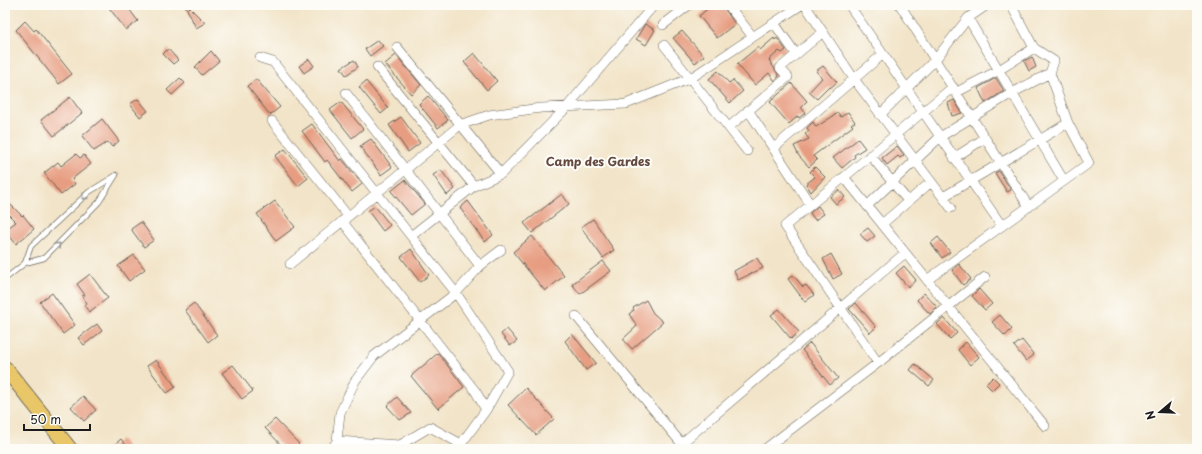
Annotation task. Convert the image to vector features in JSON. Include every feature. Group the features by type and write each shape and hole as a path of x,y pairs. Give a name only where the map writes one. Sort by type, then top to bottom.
{"highway":[{"path":"5,368 70,449"}],"street":[{"path":"410,236 474,186 501,174 566,108 654,5"},
{"path":"663,25 689,5"},
{"path":"728,5 753,37"},
{"path":"290,264 460,125 489,115 541,108 626,104 691,78 801,5"},
{"path":"805,5 854,79 951,208"},
{"path":"849,5 1002,226"},
{"path":"900,5 1029,207"},
{"path":"880,115 936,60 968,18 987,5"},
{"path":"927,280 1088,163 1068,123 1050,73 1054,61 1034,48 1011,5"},
{"path":"968,18 1064,181"},
{"path":"774,23 796,54"},
{"path":"729,127 788,77 780,68 823,32"},
{"path":"664,45 747,151"},
{"path":"396,47 501,174"},
{"path":"878,362 785,226 895,135 955,90 999,70 1034,48"},
{"path":"774,148 883,54"},
{"path":"260,58 273,62 377,193 456,293 508,371 463,447 430,427 400,445 334,445 340,413 355,381 374,356 456,293 480,266 501,250"},
{"path":"377,67 474,186"},
{"path":"867,206 940,137 1012,93 1050,73"},
{"path":"346,93 480,266"},
{"path":"748,110 810,204"},
{"path":"272,121 420,320 476,392 486,410"},
{"path":"943,197 1068,123"},
{"path":"954,158 985,138"},
{"path":"870,156 908,201"},
{"path":"844,177 1045,426"},
{"path":"882,224 931,182"},
{"path":"576,316 684,446 840,308 905,253"},
{"path":"765,449 985,277"}],"lane":[{"path":"5,279 25,263 44,258 99,202 116,175 89,192 51,226 31,246 25,263"}],"building":[{"path":"107,5 126,5 138,21 126,30"},
{"path":"185,5 187,5 205,23 196,28"},
{"path":"712,5 722,5 735,24 717,38 699,16"},
{"path":"25,21 34,31 36,29 72,74 59,84 16,30"},
{"path":"645,24 655,30 646,45 636,39"},
{"path":"682,31 704,56 695,63 673,38"},
{"path":"774,38 775,40 777,38 786,50 782,53 779,51 769,60 779,76 775,81 769,73 755,85 737,64 758,47 760,50"},
{"path":"378,40 383,46 370,56 365,49"},
{"path":"168,49 178,60 173,64 163,54"},
{"path":"211,51 219,61 202,75 195,67"},
{"path":"474,53 497,81 487,90 464,62"},
{"path":"396,55 421,85 411,94 385,64"},
{"path":"1032,57 1036,67 1029,71 1024,61"},
{"path":"309,59 314,66 304,73 299,66"},
{"path":"354,60 358,67 346,75 341,68"},
{"path":"823,66 837,82 830,88 829,87 817,99 809,92 822,78 816,71"},
{"path":"718,71 729,83 733,80 743,91 730,103 709,79"},
{"path":"180,78 185,83 172,95 167,90"},
{"path":"996,78 1004,91 985,103 978,88"},
{"path":"256,79 280,107 270,115 247,86"},
{"path":"366,81 388,108 381,114 359,87"},
{"path":"791,83 807,101 801,107 805,113 799,118 798,116 789,124 770,102"},
{"path":"428,96 448,120 438,128 419,104"},
{"path":"70,97 82,113 54,136 41,120"},
{"path":"138,99 148,111 140,117 130,104"},
{"path":"954,100 962,113 952,116 948,103"},
{"path":"341,102 363,129 352,138 330,110"},
{"path":"848,112 855,122 851,124 853,126 813,156 817,160 809,167 799,156 794,146 809,139 805,134 809,131 807,128 813,122 816,127 838,113 841,117"},
{"path":"401,117 420,143 408,152 389,125"},
{"path":"102,119 119,141 112,147 108,142 94,151 82,136"},
{"path":"312,124 340,161 342,159 362,184 352,192 327,160 325,162 302,131"},
{"path":"371,139 392,167 381,175 360,146"},
{"path":"858,139 865,148 854,155 855,157 842,168 833,158"},
{"path":"897,146 904,155 900,158 898,156 887,165 882,158"},
{"path":"285,149 308,178 298,186 275,156"},
{"path":"76,154 80,158 84,155 91,164 72,179 75,184 61,195 44,173 58,162 61,166"},
{"path":"815,167 825,177 811,192 806,184 815,177 810,172"},
{"path":"441,170 455,189 447,195 433,175"},
{"path":"999,171 1011,190 1007,192 995,173"},
{"path":"405,180 425,204 411,215 391,191"},
{"path":"839,190 845,197 836,204 830,197"},
{"path":"562,194 569,204 532,233 524,223"},
{"path":"275,201 295,227 276,241 257,214"},
{"path":"468,201 493,235 485,242 460,208"},
{"path":"10,204 22,216 23,215 34,229 16,244 5,230 16,222 5,211"},
{"path":"375,206 390,225 383,231 368,211"},
{"path":"818,206 824,214 815,220 810,213"},
{"path":"593,219 614,250 603,258 581,227"},
{"path":"141,222 154,240 144,247 131,229"},
{"path":"868,228 875,236 867,242 860,234"},
{"path":"532,236 564,276 545,291 513,252"},
{"path":"938,237 950,252 942,258 931,243"},
{"path":"411,249 429,275 420,282 401,257"},
{"path":"831,254 842,274 833,279 823,259"},
{"path":"134,255 145,269 129,281 118,266"},
{"path":"757,258 763,268 738,280 734,271"},
{"path":"603,261 611,271 580,294 572,284"},
{"path":"959,264 971,279 963,285 952,270"},
{"path":"904,266 916,280 908,287 896,273"},
{"path":"90,274 108,298 89,312 84,305 87,303 82,296 85,295 77,284"},
{"path":"793,275 803,287 806,285 814,295 805,302 788,279"},
{"path":"979,289 992,304 985,310 972,296"},
{"path":"52,293 75,325 63,334 40,302"},
{"path":"924,293 937,307 930,314 917,300"},
{"path":"646,300 653,313 663,322 632,349 623,339 637,326 629,314 634,310 633,308"},
{"path":"194,303 217,335 208,342 185,310"},
{"path":"856,303 876,327 870,333 849,309"},
{"path":"779,309 799,332 791,339 771,315"},
{"path":"1000,315 1012,329 1005,336 992,322"},
{"path":"944,318 957,333 950,339 937,324"},
{"path":"97,324 102,331 84,345 78,338"},
{"path":"507,329 517,341 510,346 501,334"},
{"path":"572,334 596,363 586,370 565,341"},
{"path":"1022,340 1034,355 1026,361 1014,346"},
{"path":"966,342 979,357 970,365 958,350"},
{"path":"810,343 838,378 830,385 802,350"},
{"path":"438,353 464,387 438,409 411,376"},
{"path":"156,360 176,387 167,393 147,366"},
{"path":"915,364 934,380 929,386 910,370"},
{"path":"233,365 253,391 242,399 222,373"},
{"path":"993,377 999,383 992,390 986,384"},
{"path":"526,388 554,419 536,435 508,405"},
{"path":"83,396 96,410 84,421 71,407"},
{"path":"397,397 411,413 400,420 387,406"},
{"path":"275,419 299,444 294,449 285,449 265,428"},
{"path":"121,439 129,449 109,449"}],"district":[{"name":"Camp des Gardes","path":"598,162"}]}
